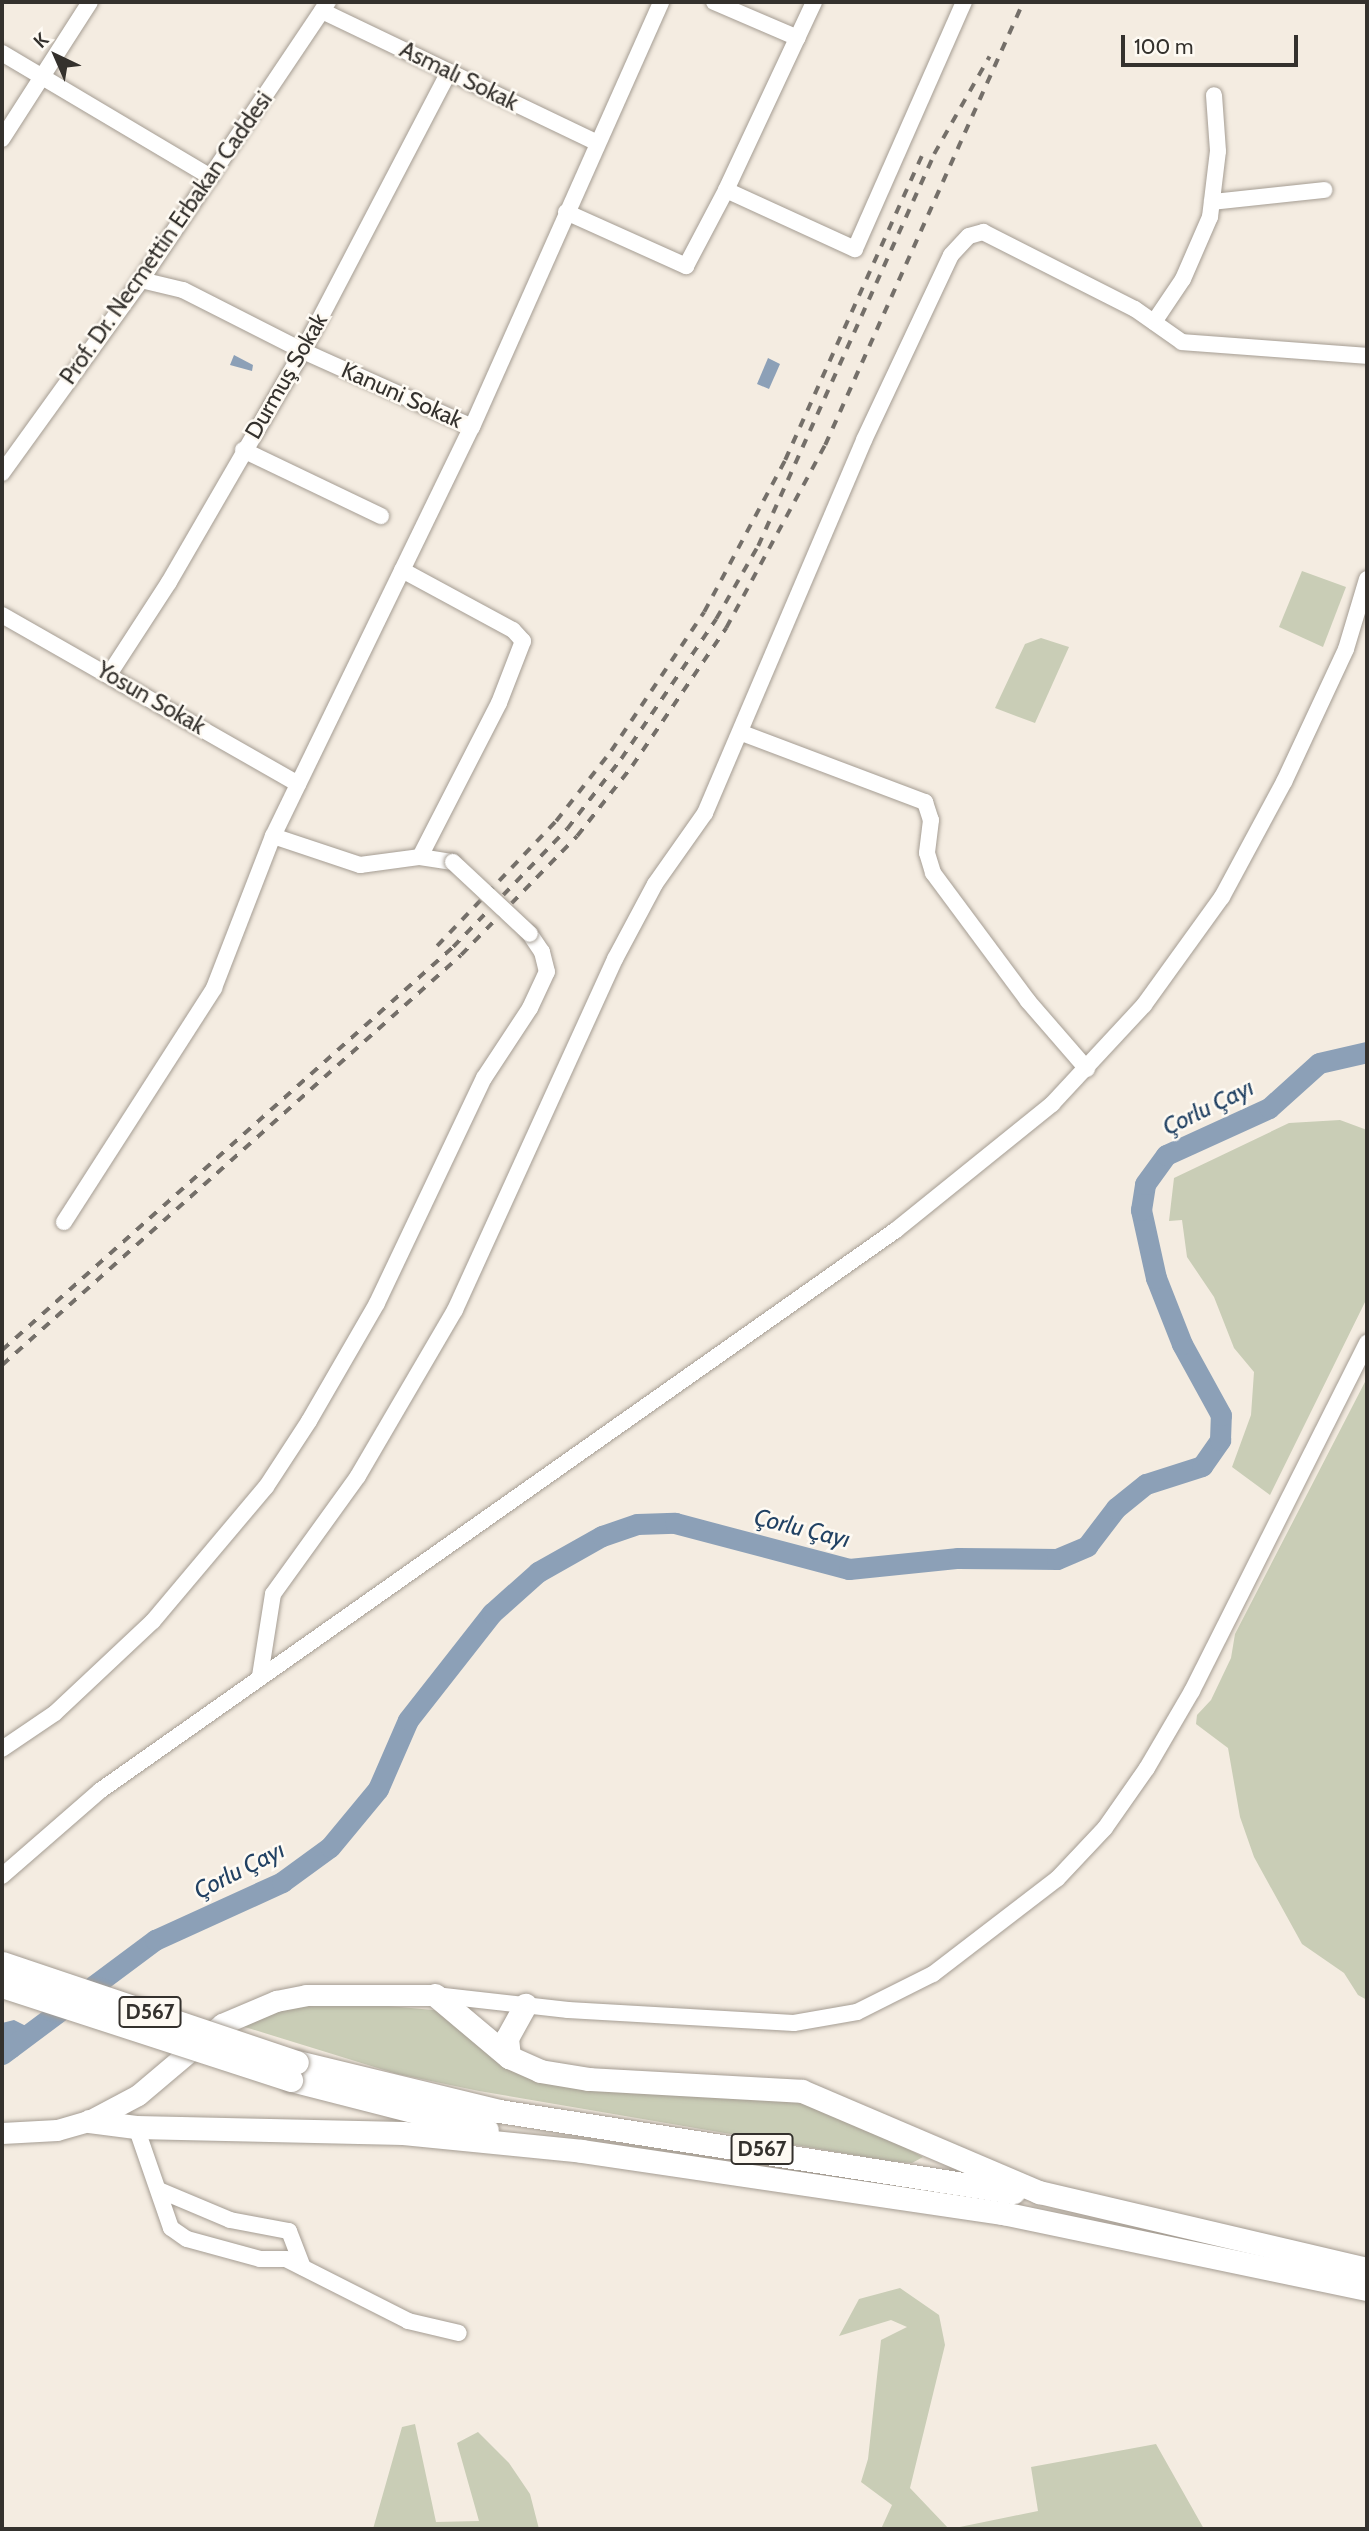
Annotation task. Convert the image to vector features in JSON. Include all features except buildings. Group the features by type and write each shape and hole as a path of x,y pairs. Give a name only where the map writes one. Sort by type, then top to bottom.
{"highway":[{"name":"D567","path":"2,1962 294,2071 499,2110 947,2178 1367,2269"},
{"name":"D567","path":"2,1986 582,2151 1003,2213 1367,2289"},
{"path":"435,1994 509,2057 540,2071 589,2079 802,2091 1039,2192 1226,2237"},
{"path":"509,2057 508,2038 525,2005"},
{"path":"89,2121 136,2127 403,2133 582,2151"}],"main road":[{"path":"2,2133 57,2130 89,2121 138,2095 222,2024 276,2001 306,1995 435,1994"},
{"path":"2,2120 89,2121"}],"street":[{"path":"2,139 90,2"},
{"path":"64,1222 214,988 273,836 472,427 596,142 662,2"},
{"path":"714,2 798,38"},
{"path":"566,212 686,266 726,190 814,2"},
{"path":"726,190 855,249 964,2"},
{"name":"Asmalı Sokak","path":"325,6 449,72 596,142"},
{"name":"Prof. Dr. Necmettin Erbakan Caddesi","path":"2,473 141,280 325,6"},
{"path":"2,53 212,177"},
{"name":"Durmuş Sokak","path":"110,673 169,582 243,450 303,351 449,72"},
{"path":"1154,321 1183,279 1210,217 1218,151 1214,95"},
{"path":"1212,202 1324,190"},
{"path":"260,1676 273,1594 358,1476 456,1310 615,958 655,884 705,813 742,733 864,440 951,255 969,236 983,232 1154,321 1182,342 1367,356"},
{"name":"Kanuni Sokak","path":"141,280 183,290 303,351 472,427"},
{"path":"243,450 381,516"},
{"path":"402,570 513,629 523,641 499,703 420,858"},
{"path":"2,1876 101,1790 897,1230 1087,1069 1144,1005 1222,897 1284,782 1346,649 1367,579"},
{"name":"Yosun Sokak","path":"2,615 110,673 298,784"},
{"path":"742,733 925,802 931,820 927,853 933,873 1028,1001 1087,1069"},
{"path":"2,1749 55,1713 153,1621 266,1487 323,1400 376,1303 484,1078 530,1008 547,972 542,952 530,934 453,862 420,858 360,865 273,836"},
{"path":"435,1994 525,2005 794,2024 857,2012 933,1974 999,1928 1057,1879 1105,1828 1158,1752 1367,1343"},
{"path":"136,2127 171,2228 187,2239 260,2259 286,2259 408,2321 459,2333"},
{"path":"159,2190 208,2213 289,2231 303,2267"}],"green space":[{"path":"1302,571 1346,587 1323,647 1279,627"},
{"path":"1041,638 1069,647 1035,723 995,708 1025,644"},
{"path":"1340,1120 1367,1130 1367,1298 1270,1495 1232,1467 1251,1415 1254,1372 1234,1348 1214,1297 1187,1257 1182,1220 1169,1221 1174,1178 1289,1123"},
{"path":"1367,1378 1367,2000 1358,1995 1344,1973 1302,1944 1254,1857 1240,1817 1228,1748 1196,1724 1197,1715 1211,1700 1231,1658 1235,1634"},
{"path":"300,1998 444,2011 503,2066 789,2094 824,2105 923,2157 912,2163 889,2161 479,2091 397,2074 232,2023"},
{"path":"900,2288 939,2315 945,2345 910,2488 949,2529 881,2529 892,2505 861,2482 868,2459 881,2340 907,2327 891,2320 839,2336 859,2299"},
{"path":"415,2424 436,2522 479,2521 457,2443 478,2432 509,2463 530,2494 539,2529 373,2529 402,2427"},
{"path":"1156,2444 1204,2529 950,2529 1038,2511 1031,2467"}],"water":[{"path":"234,355 253,365 252,371 230,365"},
{"path":"768,358 780,364 769,389 757,384"},
{"path":"14,2020 26,2026 26,2038 18,2056 2,2066 2,2023"}],"waterway":[{"name":"Çorlu Çayı","path":"2,2054 155,1940 282,1882 330,1847 378,1789 408,1720 492,1613 538,1572 602,1536 637,1524 675,1523 849,1569 958,1558 1057,1559 1087,1546 1116,1508 1146,1484 1202,1466 1220,1440 1221,1415 1182,1344 1156,1278 1141,1210 1145,1184 1166,1155 1269,1108 1319,1063 1367,1052"}],"railway":[{"path":"2,1365 461,955 577,836 632,766 726,628 825,445 1023,2"},
{"path":"2,1350 453,947 567,829 621,759 716,619 758,546 934,154 989,57"},
{"path":"437,946 556,821 611,751 704,612 785,460 924,150"}]}
